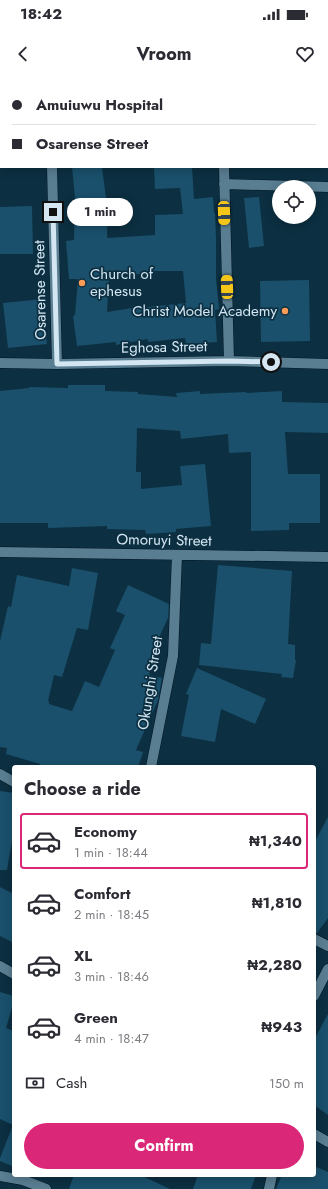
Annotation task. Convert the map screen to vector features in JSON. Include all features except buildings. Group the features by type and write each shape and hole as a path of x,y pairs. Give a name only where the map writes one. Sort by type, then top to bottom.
{"street":[{"name":"Osarense Street","path":"52,168 57,364"},
{"path":"224,168 229,361"},
{"path":"224,184 328,187"},
{"name":"Eghosa Street","path":"0,363 57,364 229,361 328,364"},
{"name":"Omoruyi Street","path":"0,552 328,557"},
{"name":"Okunghi Street","path":"151,765 173,656 177,555"},
{"path":"0,774 12,781"},
{"path":"316,940 328,946"},
{"path":"0,966 12,973"},
{"path":"316,992 328,969"},
{"path":"316,1135 328,1142"},
{"path":"0,1176 23,1180 46,1189"},
{"path":"269,1189 272,1177"}],"place":[{"name":"Church of ephesus","path":"82,283"},
{"name":"Christ Model Academy","path":"285,311"}],"route":[{"path":"53,212 57,364 229,361 271,362"}]}
